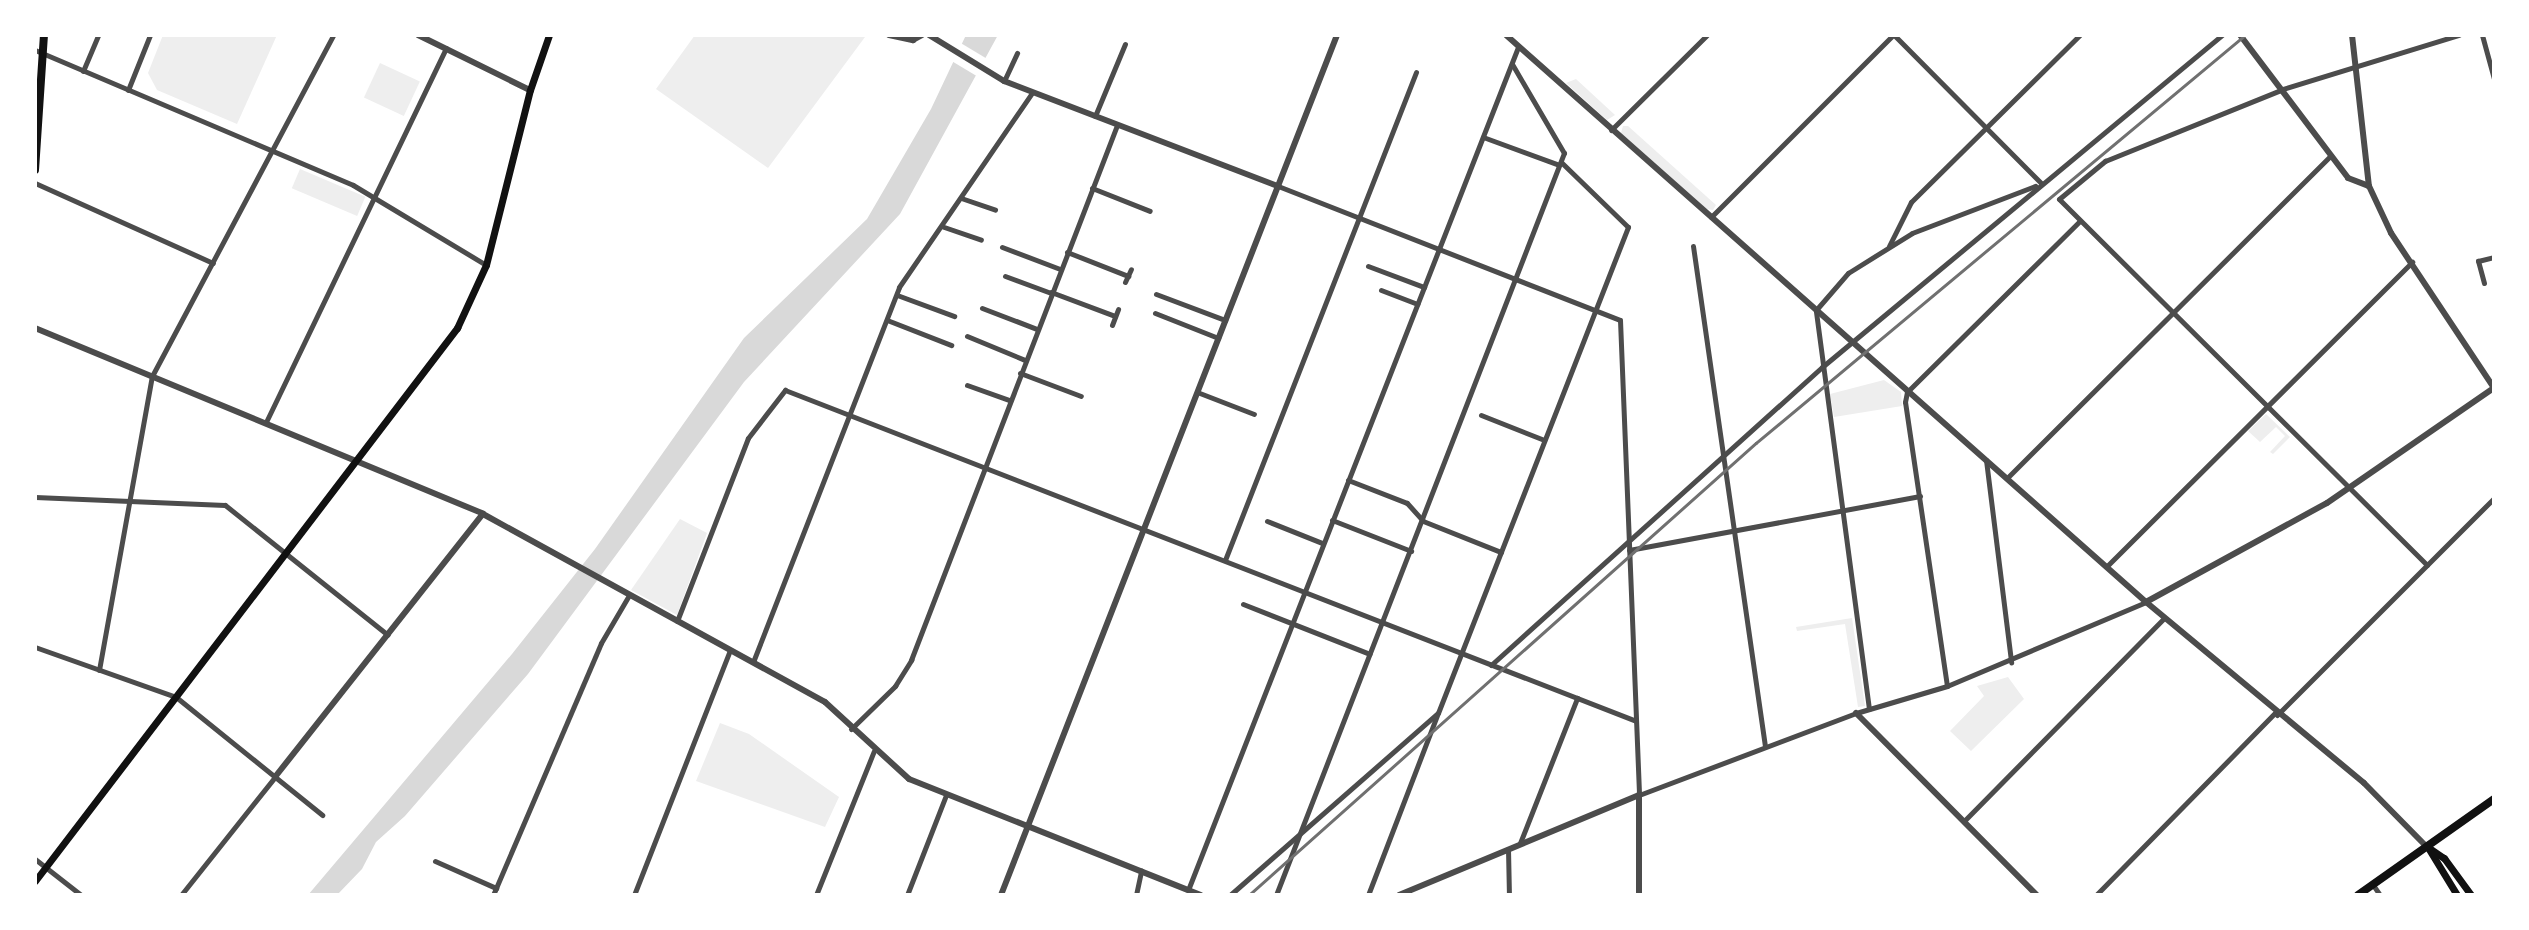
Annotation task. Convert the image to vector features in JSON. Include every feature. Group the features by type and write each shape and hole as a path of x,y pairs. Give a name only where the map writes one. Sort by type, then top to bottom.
{"main road":[{"path":"35,170 39,52 44,35"},
{"path":"35,881 359,461 457,328 486,265 530,90 549,35"},
{"path":"2358,895 2494,799"},
{"path":"2426,846 2457,895"},
{"path":"2426,846 2444,858 2471,895"}],"street":[{"path":"83,71 97,35"},
{"path":"128,90 150,35"},
{"path":"99,670 152,376 333,35"},
{"path":"418,35 530,90"},
{"path":"888,35 912,40 922,35"},
{"path":"930,35 1002,80 1032,93 1359,216 1620,320 1639,795 1639,895"},
{"path":"1001,895 1337,35"},
{"path":"1506,35 1816,310 1854,340 1907,392 2164,618 2276,714 2356,776 2426,846"},
{"path":"1611,130 1707,35"},
{"path":"1712,217 1893,35 2041,183"},
{"path":"1888,247 1911,202 2080,35"},
{"path":"1491,665 1822,367 2222,35"},
{"path":"2240,35 2352,182 2369,186"},
{"path":"1399,895 1639,795 1765,746 2011,662 2146,602 2349,489 2494,388 2391,233 2369,186 2352,35"},
{"path":"2427,565 2059,199 2105,161 2283,89 2459,35"},
{"path":"2482,35 2494,79"},
{"path":"1095,116 1125,44"},
{"path":"1188,890 1518,47"},
{"path":"266,422 446,48"},
{"path":"39,52 373,195 486,265"},
{"path":"1002,80 1017,53"},
{"path":"1276,895 1564,153 1512,64"},
{"path":"1224,560 1416,72"},
{"path":"754,662 897,295 1032,93"},
{"path":"851,729 895,686 911,660 983,467 1117,125"},
{"path":"1368,895 1628,228 1560,164 1483,137"},
{"path":"2007,478 2331,155"},
{"path":"35,183 213,263"},
{"path":"1869,709 1816,310 1848,273 1912,233 2041,183"},
{"path":"1092,188 1150,211"},
{"path":"961,198 995,210"},
{"path":"1947,686 1905,402 1907,392 2080,221"},
{"path":"944,227 981,240"},
{"path":"1693,246 1765,746"},
{"path":"1002,247 1060,269"},
{"path":"1067,252 1127,279 1131,269"},
{"path":"2484,283 2478,261 2494,257"},
{"path":"1378,261 1371,268 1424,288"},
{"path":"2107,566 2412,262"},
{"path":"1006,275 1115,316"},
{"path":"1381,290 1417,304"},
{"path":"1156,294 1225,320"},
{"path":"897,295 954,316"},
{"path":"982,308 1037,329"},
{"path":"1112,325 1118,309"},
{"path":"1155,313 1218,338"},
{"path":"887,320 951,345"},
{"path":"35,328 483,514 825,702 874,751 909,779 1201,895"},
{"path":"967,336 1025,359"},
{"path":"1020,373 1070,395 1082,396"},
{"path":"967,385 1009,400"},
{"path":"677,621 748,438 785,390 1636,721"},
{"path":"1197,392 1247,407 1254,414"},
{"path":"1481,415 1488,421 1544,440"},
{"path":"1986,459 2011,662"},
{"path":"1348,480 1407,503 1423,521 1501,552"},
{"path":"1629,550 1920,496"},
{"path":"35,497 225,505 389,635"},
{"path":"2096,895 2494,498"},
{"path":"181,895 483,514"},
{"path":"1332,520 1411,551"},
{"path":"1267,522 1322,543"},
{"path":"1272,533 1275,524"},
{"path":"493,895 601,643 629,595"},
{"path":"1243,604 1370,654"},
{"path":"1964,821 2164,618"},
{"path":"35,647 176,697 322,815"},
{"path":"635,895 730,650"},
{"path":"1520,844 1577,698"},
{"path":"1230,895 1438,713"},
{"path":"1856,713 2037,895"},
{"path":"816,895 874,751"},
{"path":"907,895 946,795"},
{"path":"1508,849 1510,895"},
{"path":"35,859 82,895"},
{"path":"435,861 496,888"},
{"path":"1136,895 1141,871"},
{"path":"2373,885 2380,895"}],"shaded area":[{"path":"163,35 277,35 237,124 157,90 148,73"},
{"path":"695,35 865,37 768,168 656,89"},
{"path":"966,35 998,35 900,214 744,382 528,674 405,816 376,842 362,869 337,895 308,895 512,654 595,549 744,338 867,219 931,109"},
{"path":"380,63 420,82 404,116 364,97"},
{"path":"1576,79 1615,115 1607,120 1566,83"},
{"path":"1623,126 1628,126 1716,205 1713,210 1706,209 1621,133"},
{"path":"300,169 365,197 357,216 292,188"},
{"path":"1884,380 1901,392 1902,406 1834,417 1830,394"},
{"path":"2266,414 2290,437 2273,454 2270,452 2285,436 2276,427 2260,442 2248,431"},
{"path":"680,519 707,533 677,615 631,590"},
{"path":"1852,618 1865,706 1858,707 1845,624 1797,631 1796,627"},
{"path":"2008,677 2024,699 1971,751 1950,731 1984,696 1977,686"},
{"path":"720,723 749,734 839,797 825,827 696,781"}],"pier":[{"path":"959,42 989,60 979,77 949,59"}],"railway":[{"path":"1249,895 1756,443 2245,35"}]}
